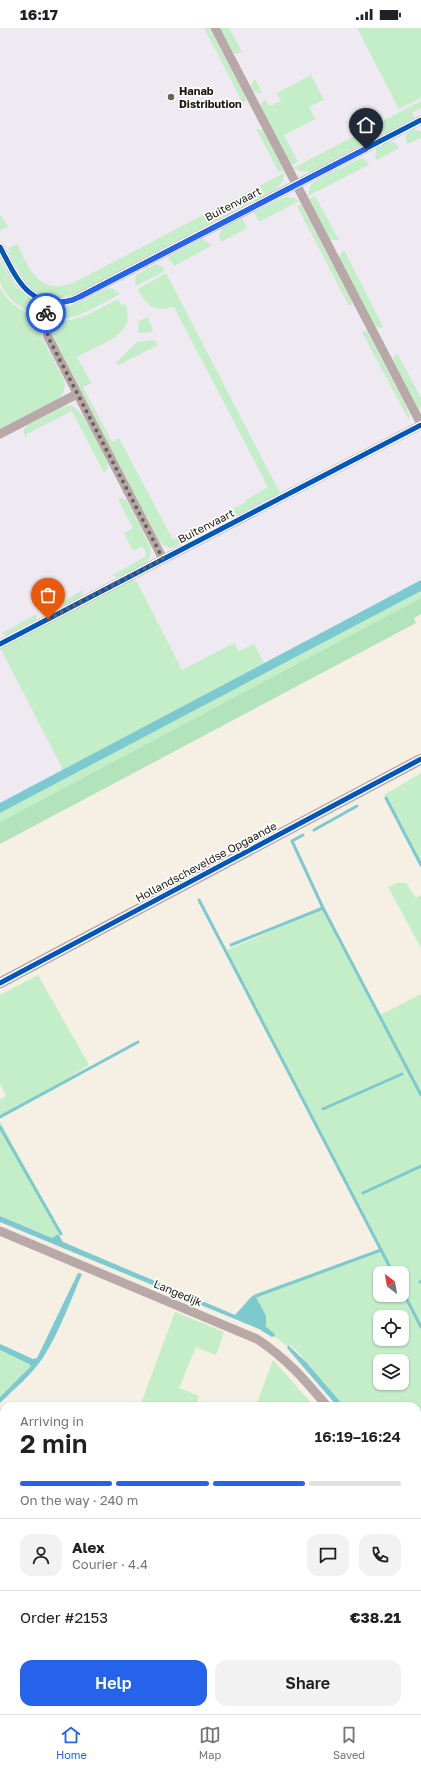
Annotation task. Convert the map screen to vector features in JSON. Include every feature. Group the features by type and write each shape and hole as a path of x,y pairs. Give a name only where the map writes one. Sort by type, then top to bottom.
{"street":[{"name":"Buitenvaart","path":"0,644 421,424 215,28"},
{"name":"Buitenvaart","path":"0,247 18,281 33,296 49,302 65,302 80,297 421,120"},
{"path":"49,302 45,321 45,330 163,559"},
{"path":"0,434 77,394"},
{"name":"Hollandscheveldse Opgaande","path":"0,983 421,759"},
{"name":"Langedijk","path":"0,1232 257,1339 276,1351 290,1364 323,1402"}],"shaded area":[{"path":"0,28 421,28 421,586 0,809"}],"green space":[{"path":"204,28 209,28 245,96 246,100 243,103"},
{"path":"220,28 229,28 242,52 236,54 233,52"},
{"path":"357,28 421,28 421,98 399,109"},
{"path":"311,75 324,100 309,107 315,119 284,135 298,162 291,165 262,109 261,104 265,99 270,106 281,101 277,93"},
{"path":"255,79 262,93 255,92 252,89 251,85"},
{"path":"421,101 421,108 412,113 414,118 385,133 375,125"},
{"path":"256,129 263,131 283,170 279,172"},
{"path":"414,129 421,132 421,138 407,144 405,135"},
{"path":"366,130 365,143 310,172 303,172 293,168"},
{"path":"389,142 394,142 399,148 377,160 375,157 376,149"},
{"path":"361,158 366,160 369,165 308,196 310,186 315,181"},
{"path":"284,173 284,180 276,189 81,291 67,296 54,298 44,296 36,291 28,284 9,252 9,248 17,244 31,271 43,283 51,286 61,286 73,283"},
{"path":"315,196 339,240 332,240 328,237 309,199"},
{"path":"285,197 295,198 299,201 259,222 254,212"},
{"path":"301,204 352,302 349,306 297,206"},
{"path":"1,215 8,227 0,230 0,216"},
{"path":"242,218 247,228 221,242 219,238 221,229"},
{"path":"202,239 211,246 174,266 168,257"},
{"path":"344,250 383,327 381,328 375,326 340,260 340,255"},
{"path":"0,261 16,287 38,306 41,316 28,311 5,293 0,280"},
{"path":"155,264 161,266 165,271 136,286 136,275"},
{"path":"166,273 280,493 172,548 164,546 158,539 49,328 50,321 77,318 94,312 118,299 121,305 125,303 128,314 126,324 122,331 114,338 77,357 91,383 83,387 112,442 119,438 173,540 246,502 246,500 268,487 174,307 161,309 152,307 148,304 138,289"},
{"path":"0,288 13,304 40,319 41,336 64,380 65,385 63,393 58,399 0,429"},
{"path":"112,288 120,294 87,312 60,319 51,318 60,309 77,304"},
{"path":"148,317 153,330 151,332 140,333 138,331 139,321"},
{"path":"366,330 407,408 409,420 362,332"},
{"path":"155,340 158,345 118,365 116,363 137,342"},
{"path":"397,353 421,398 421,411 394,362 393,358"},
{"path":"69,405 75,407 80,413 96,439 107,463 108,468 104,473 72,411 27,434 27,438 24,435 24,429 28,425"},
{"path":"122,498 127,501 150,546 151,551 146,562 124,575 116,577 112,575 145,557 147,554 142,546 133,551 124,533 133,528 118,499"},
{"path":"133,580 137,582 182,670 234,643 239,651 254,644 264,663 63,770 1,649"},
{"path":"83,590 82,596 66,605 60,603"},
{"path":"421,591 421,598 0,822 0,813"},
{"path":"421,598 421,614 414,618 416,623 0,844 0,822"},
{"path":"37,614 36,620 7,635 2,634 2,633"},
{"path":"421,773 421,866 384,795"},
{"path":"397,883 406,883 416,898 421,895 421,948 388,887"},
{"path":"323,908 378,1016 421,994 421,1402 341,1402 296,1350 290,1345 287,1346 274,1336 274,1333 266,1328 266,1320 256,1296 252,1295 380,1249 225,951"},
{"path":"38,975 89,1065 59,1084 0,1117 0,1100 6,1096 0,1084 0,995"},
{"path":"0,1121 61,1234 60,1237 58,1234 52,1238 0,1216"},
{"path":"175,1312 224,1332 216,1355 196,1347 179,1388 199,1396 197,1402 141,1402"},
{"path":"0,1350 31,1366 0,1397"},
{"path":"273,1360 310,1402 257,1402"}],"water":[{"path":"421,580 421,591 0,813 0,803"},
{"path":"0,1216 52,1238 58,1234 63,1242 235,1315 252,1296 255,1295 266,1316 266,1327 274,1333 275,1336 272,1337 259,1329 0,1222"},
{"path":"78,1273 82,1274 60,1326 40,1363 0,1402 0,1397 31,1366 0,1350 0,1344 33,1359 37,1358"},
{"path":"288,1345 306,1362 341,1402 334,1402 287,1348"}],"waterway":[{"path":"386,798 421,865"},
{"path":"314,830 357,806"},
{"path":"303,835 292,841 323,908"},
{"path":"199,900 389,1266"},
{"path":"231,945 323,908 421,1095"},
{"path":"0,1117 138,1042"},
{"path":"323,1109 402,1074"},
{"path":"0,1127 61,1234"},
{"path":"363,1193 421,1166"},
{"path":"256,1296 381,1250"},
{"path":"408,1302 421,1327"}],"cycle path":[{"path":"0,247 19,281 26,290 35,297 45,301 58,302 73,300 421,120"},
{"path":"0,644 421,425"},
{"path":"0,983 421,759"}],"way so far":[{"path":"46,313 45,330 48,337 163,559 48,619"}],"place":[{"name":"Hanab Distribution","path":"171,97"}],"route":[{"path":"46,313 49,302 65,302 80,297 366,149"}]}
